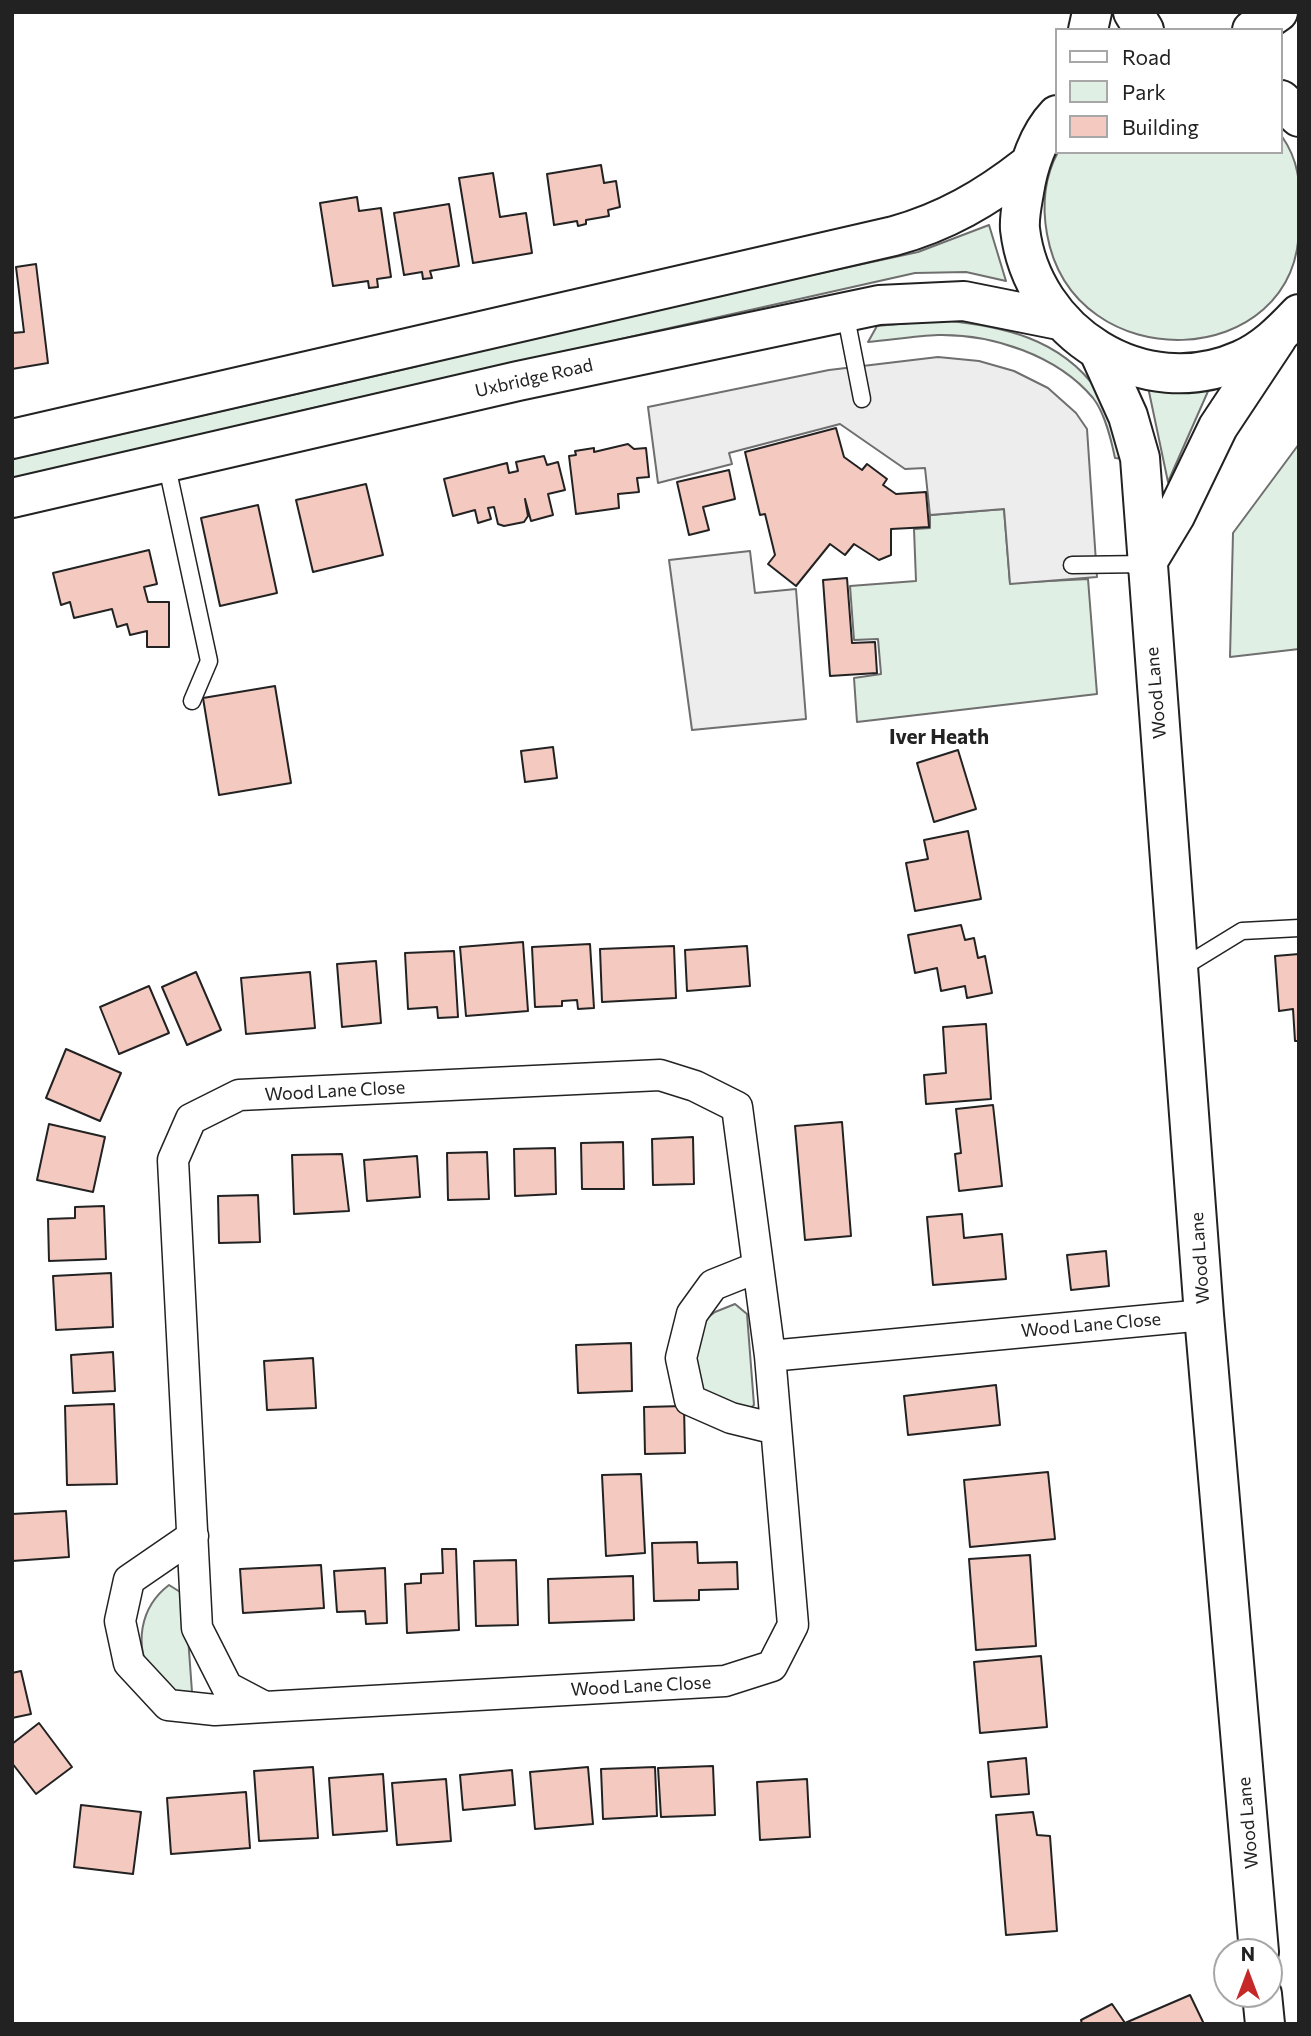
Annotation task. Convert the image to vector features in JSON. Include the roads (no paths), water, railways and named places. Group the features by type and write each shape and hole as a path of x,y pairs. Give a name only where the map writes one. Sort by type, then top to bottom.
{"main road":[{"path":"1133,12 1143,28"},
{"path":"1255,28 1278,12"},
{"path":"1283,102 1299,117"},
{"path":"1055,115 1027,166 1019,227 1028,270 1059,320 1100,354 1147,371 1203,372 1241,360 1288,326"},
{"path":"12,439 894,236 931,226 990,195 1027,166"},
{"name":"Uxbridge Road","path":"12,498 518,381 845,312 928,300 964,301 1059,320"},
{"path":"1146,564 1175,516 1218,427 1288,326"},
{"name":"Wood Lane","path":"1100,354 1128,416 1140,458 1204,1315 1258,1938"}],"street":[{"name":"Wood Lane Close","path":"193,1536 129,1580 120,1622 129,1663 168,1704 215,1710 725,1681 772,1666 793,1625 770,1356 737,1107 695,1086 660,1075 239,1095 191,1119 173,1160 193,1536 197,1628 227,1687 265,1707"},
{"path":"758,1267 713,1285 692,1314 681,1358 690,1400 731,1418 776,1429"},
{"name":"Wood Lane Close","path":"770,1356 1204,1315"}],"lane":[{"path":"845,312 862,398"},
{"path":"166,462 209,661 192,701"},
{"path":"1072,565 1146,564"},
{"path":"1178,970 1242,931 1299,928"}],"district":[{"name":"Iver Heath","path":"939,737"}]}
